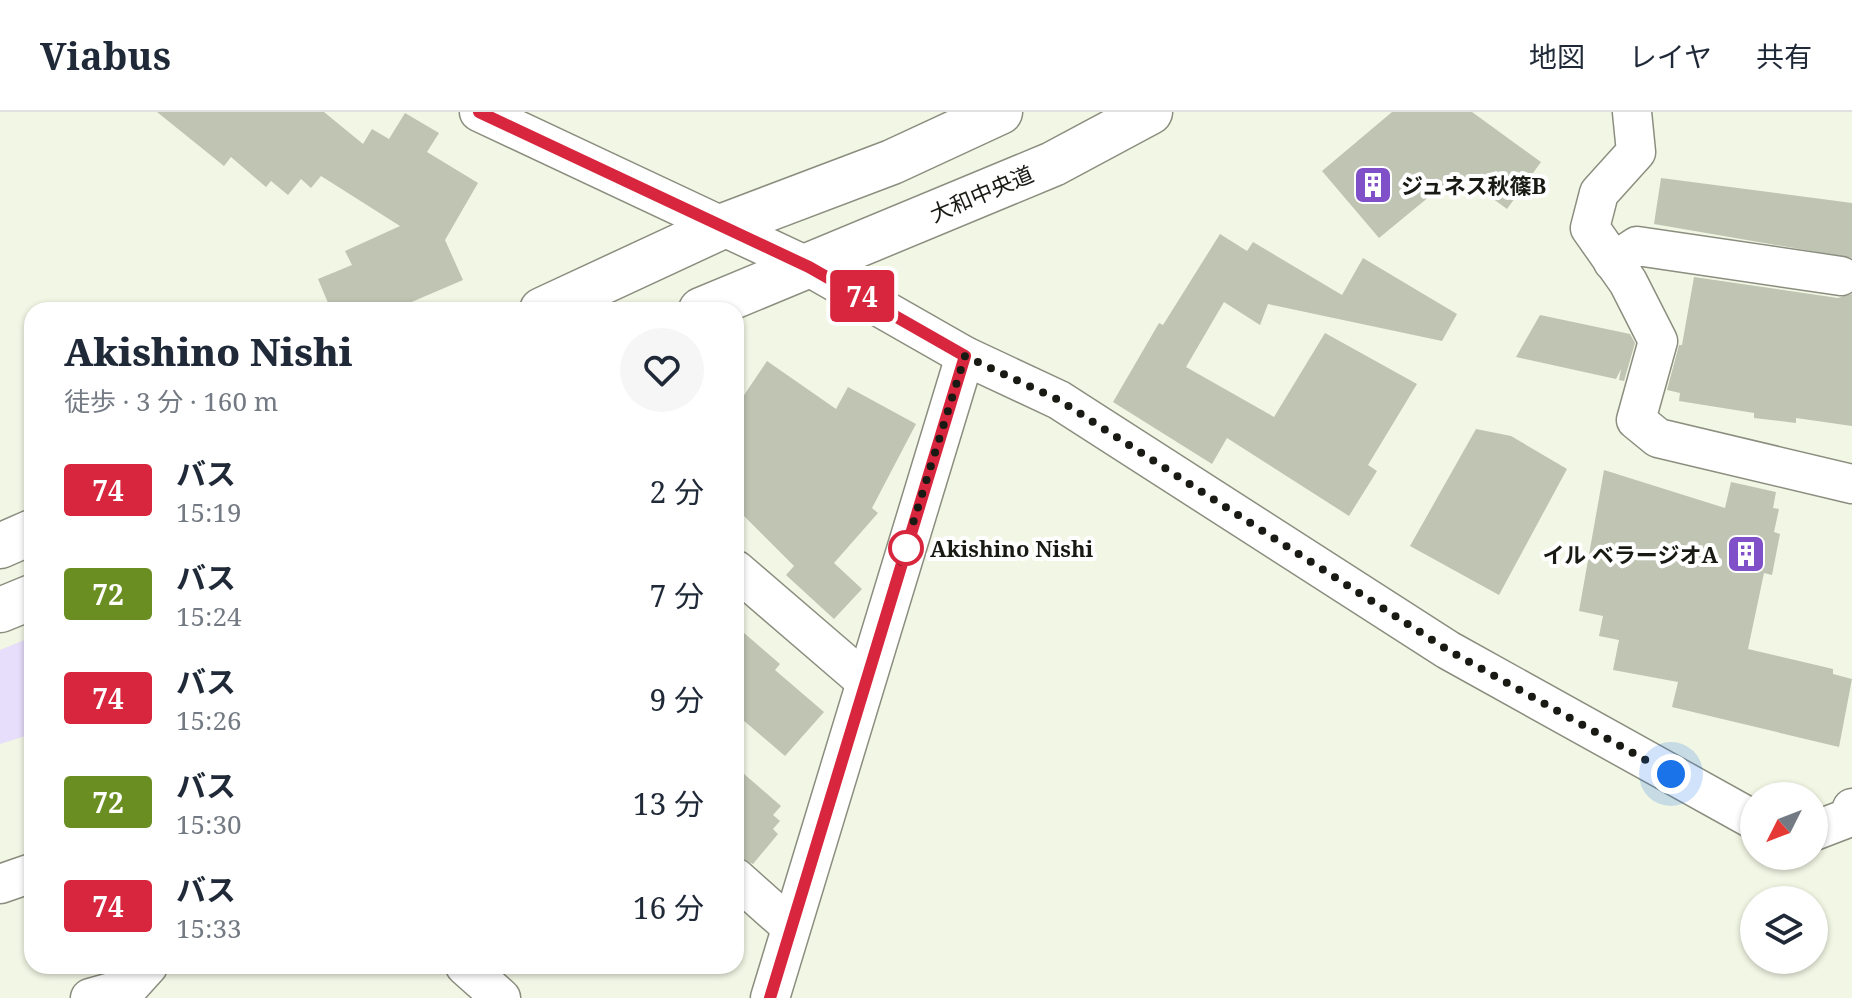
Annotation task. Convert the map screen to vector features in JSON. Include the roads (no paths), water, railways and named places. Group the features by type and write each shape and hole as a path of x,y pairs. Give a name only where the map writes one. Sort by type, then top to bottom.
{"street":[{"path":"479,112 809,267 965,356 1059,400 1448,650 1740,812"},
{"path":"559,302 723,226 892,162 948,123 1000,112"},
{"name":"大和中央道","path":"723,302 1053,164 1150,112"},
{"path":"1632,112 1636,152 1599,193 1590,228 1658,341 1636,420 1658,438 1852,484"},
{"path":"1613,262 1637,246 1841,276"},
{"path":"770,998 965,356"},
{"path":"0,546 24,536"},
{"path":"744,577 865,681"},
{"path":"0,610 24,600"},
{"path":"0,884 24,876"},
{"path":"744,885 791,927"},
{"path":"474,974 501,998"},
{"path":"90,998 133,979"}],"place":[{"name":"ジュネス秋篠B","path":"1373,185"},
{"name":"Akishino Nishi","path":"906,548"},
{"name":"イル ベラージオA","path":"1746,554"}]}
